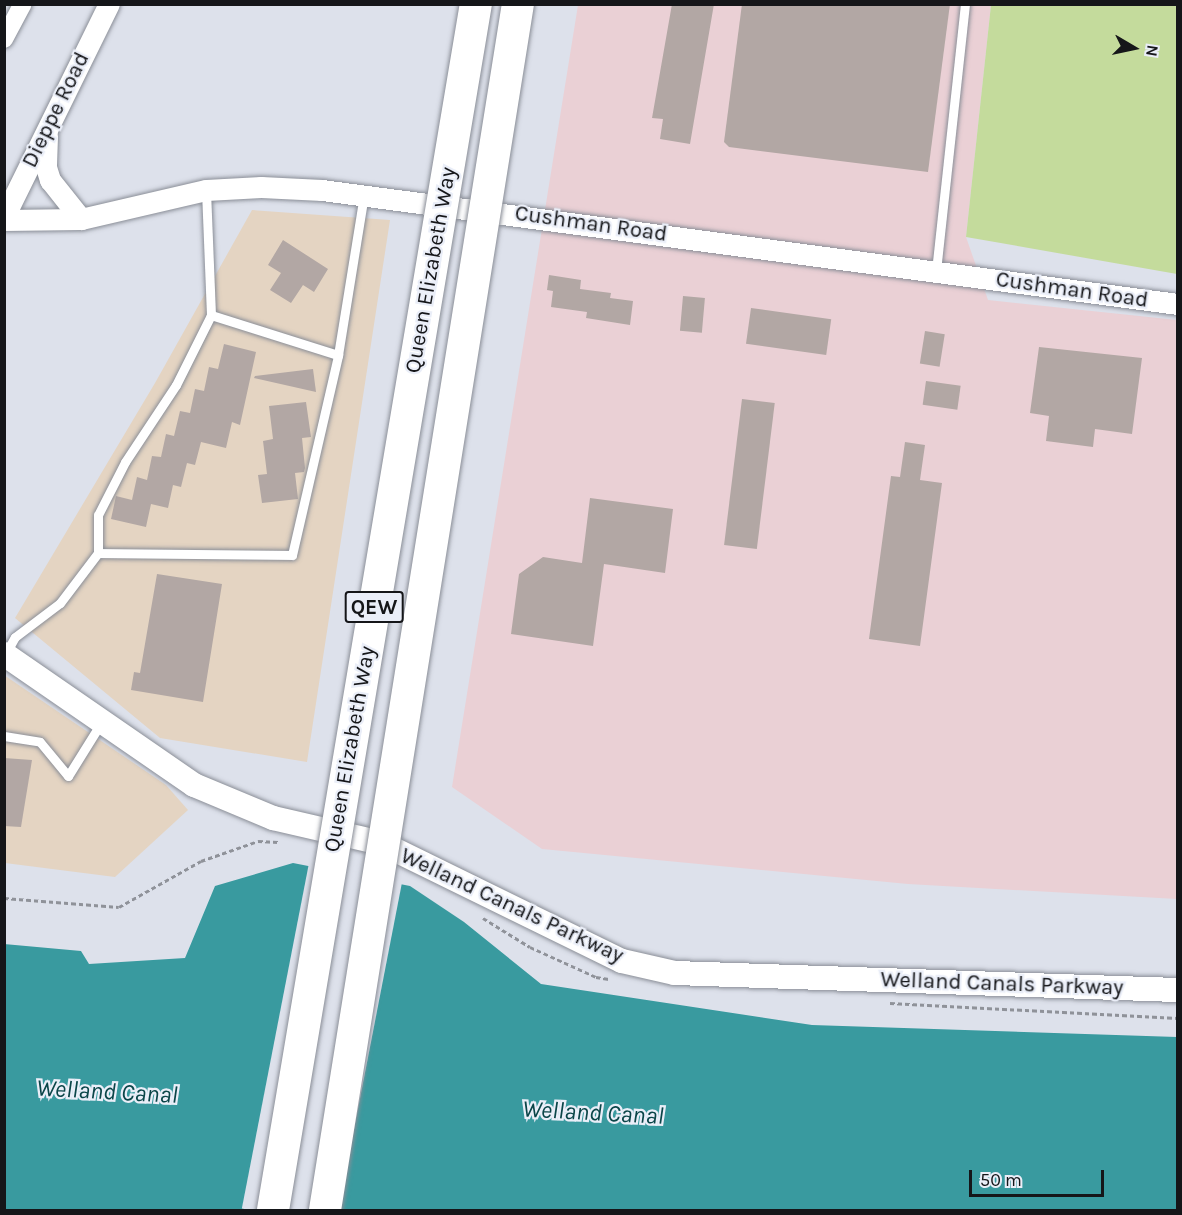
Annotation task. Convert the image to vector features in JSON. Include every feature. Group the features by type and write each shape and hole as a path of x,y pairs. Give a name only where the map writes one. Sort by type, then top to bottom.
{"highway":[{"name":"Queen Elizabeth Way","path":"273,1210 476,4"},
{"name":"Queen Elizabeth Way","path":"325,1210 518,4"}],"main road":[{"name":"Welland Canals Parkway","path":"5,655 194,785 273,818 381,843 622,961 675,973 1178,990"}],"street":[{"path":"4,39 22,4"},
{"name":"Dieppe Road","path":"4,218 109,4"},
{"path":"49,123 46,167 50,180 81,219"},
{"name":"Cushman Road","path":"4,218 81,219 206,190 261,187 364,194 1178,304"}],"lane":[{"path":"936,271 966,4"},
{"path":"5,655 15,637 60,603 98,553 98,515 124,462 176,385 211,315 206,190"},
{"path":"98,553 292,555 338,355 364,194"},
{"path":"211,315 338,355"},
{"path":"4,736 40,742 69,776 102,721"}],"shaded area":[{"path":"578,5 991,5 966,237 988,300 1177,320 1177,899 908,884 542,849 452,787"},
{"path":"252,210 390,220 307,762 160,738 15,618 155,383"},
{"path":"4,675 166,785 188,810 115,877 5,863"}],"green space":[{"path":"991,5 1177,5 1177,274 966,237"}],"water":[{"name":"Welland Canal","path":"293,863 410,886 464,922 541,984 812,1025 1177,1037 1177,1210 5,1210 4,944 81,951 89,964 185,958 215,886"}],"pier":[{"path":"309,863 402,881 338,1210 242,1209"}],"building":[{"path":"672,4 714,4 690,144 660,139 663,119 652,118"},
{"path":"742,4 950,4 928,172 729,147 724,142"},
{"path":"283,240 328,269 314,292 303,285 291,303 270,290 281,273 268,265"},
{"path":"549,275 581,280 580,289 611,293 610,298 633,301 630,325 586,318 587,312 551,307 553,291 547,290"},
{"path":"683,296 705,298 702,333 680,331"},
{"path":"751,308 831,319 826,355 746,344"},
{"path":"925,331 945,334 940,367 920,364"},
{"path":"224,344 256,352 240,425 232,422 226,448 201,442 195,465 187,463 181,487 173,485 168,508 151,504 146,527 111,519 116,496 132,500 137,477 147,480 152,456 161,457 166,434 174,436 180,411 190,413 195,389 204,391 209,367 218,369"},
{"path":"1039,347 1142,358 1132,434 1095,429 1093,447 1046,441 1049,416 1030,413"},
{"path":"313,369 316,392 254,378 255,376"},
{"path":"926,381 961,386 957,410 923,405"},
{"path":"742,399 775,403 757,549 724,545"},
{"path":"306,402 311,437 302,438 305,468 304,472 295,473 298,499 262,503 258,475 267,474 263,441 273,439 269,406"},
{"path":"905,442 925,445 920,480 942,483 920,646 869,639 891,476 900,477"},
{"path":"590,498 673,509 665,573 604,564 593,646 511,634 519,574 543,557 582,563"},
{"path":"157,574 222,584 203,702 131,690 134,672 140,673"},
{"path":"4,758 32,760 21,827 4,826"}]}
